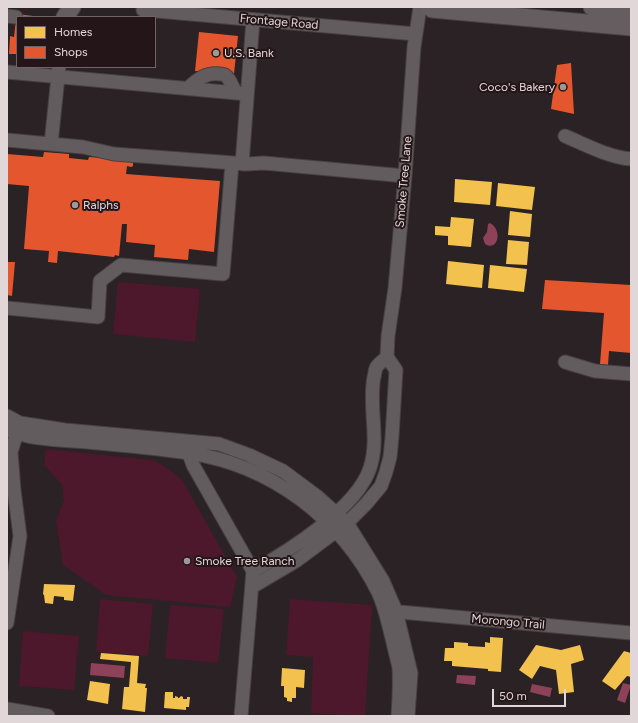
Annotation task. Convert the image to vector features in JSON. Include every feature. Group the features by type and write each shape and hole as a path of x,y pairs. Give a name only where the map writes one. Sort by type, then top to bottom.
{"main road":[{"path":"66,16 72,7"},
{"path":"430,7 432,9 631,27"},
{"path":"592,7 631,11"}],"street":[{"name":"Smoke Tree Lane","path":"387,357 405,176 416,34 420,7"},
{"name":"Frontage Road","path":"143,10 157,10 416,34"},
{"path":"7,308 98,317 100,281 121,265 223,274 237,164 241,93 253,20"},
{"path":"7,72 59,72 241,93"},
{"path":"51,144 59,72"},
{"path":"565,136 594,149 620,158 631,159"},
{"path":"7,140 84,147 114,154 237,164 264,164 405,176"},
{"path":"252,587 296,561 342,527 366,504 381,486 390,457 394,418 396,370 387,357 376,367 372,388 374,452 365,481 350,500 331,517 287,551 253,571"},
{"path":"565,362 595,371 631,374"},
{"path":"7,416 15,428 62,440 190,453 238,465 257,473 331,517 342,527 357,557 378,593 391,611 411,673 408,716"},
{"path":"373,418 394,418"},
{"path":"15,428 65,430 220,444 249,455 283,471 318,497 331,517"},
{"path":"7,617 20,536 11,452 15,428"},
{"path":"184,440 190,453 193,465 253,571 241,716"},
{"path":"391,611 398,668 398,716"},
{"name":"Morongo Trail","path":"391,611 631,633"},
{"path":"7,709 48,716"}],"shaded area":[{"path":"490,223 497,230 498,235 496,243 489,246 485,244 483,238 487,232 488,224"},
{"path":"118,282 200,289 195,342 113,334"},
{"path":"46,449 152,460 167,468 182,480 237,577 230,607 106,595 63,565 56,521 64,500 62,485 44,465"},
{"path":"100,599 153,604 148,656 96,652"},
{"path":"290,599 372,605 365,716 311,713 313,657 286,655"},
{"path":"170,605 224,609 218,663 165,658"},
{"path":"23,631 79,636 74,690 19,686"},
{"path":"91,663 125,666 124,678 90,675"},
{"path":"457,675 476,676 475,685 456,683"},
{"path":"623,683 631,685 625,703 617,700"},
{"path":"532,684 552,688 550,697 530,692"}],"building: Homes":[{"path":"455,179 492,182 490,205 454,202"},
{"path":"498,183 535,187 532,210 496,206"},
{"path":"510,211 532,214 530,237 508,235"},
{"path":"451,217 474,219 471,247 448,245 448,236 435,235 435,226 450,227"},
{"path":"508,240 529,242 527,265 506,264"},
{"path":"448,261 484,265 482,288 446,284"},
{"path":"490,265 527,269 524,292 488,288"},
{"path":"44,584 75,585 73,601 64,600 64,597 54,596 53,604 45,603 43,594"},
{"path":"490,637 503,638 501,672 488,671 488,669 452,666 452,661 444,661 445,648 454,648 454,642 468,643 468,646 485,647 485,642 490,643"},
{"path":"536,645 561,650 580,645 584,660 571,664 574,692 559,694 556,670 540,666 532,679 519,670"},
{"path":"624,651 631,653 631,677 627,676 615,690 602,681"},
{"path":"101,653 139,656 137,683 146,684 145,712 122,709 124,687 129,687 131,662 100,659"},
{"path":"282,668 305,670 304,688 296,687 296,698 292,698 292,702 287,701 287,698 284,697 284,686 281,686"},
{"path":"90,681 110,684 108,704 87,700"},
{"path":"165,692 173,692 173,698 175,698 175,696 179,698 181,696 183,699 190,697 189,707 186,707 186,710 164,708"}],"building: Shops":[{"path":"16,14 33,16 16,16"},
{"path":"16,19 16,54 9,54 10,36 14,37"},
{"name":"U.S. Bank","path":"199,32 238,36 234,74 195,71"},
{"name":"Coco's Bakery","path":"571,63 574,114 551,109 557,65"},
{"path":"44,152 69,154 69,158 88,160 89,157 133,160 133,166 127,166 126,174 220,181 214,252 189,249 188,260 154,257 155,245 126,242 127,224 122,224 119,256 115,255 114,257 58,251 57,263 48,262 49,251 24,249 29,186 7,184 7,154 43,157"},
{"path":"7,262 15,262 12,296 7,295"},
{"path":"545,280 631,285 631,353 609,351 608,365 600,364 604,313 542,309"}],"place":[{"name":"U.S. Bank","path":"216,53"},
{"name":"Coco's Bakery","path":"563,87"},
{"name":"Ralphs","path":"75,205"},
{"name":"Smoke Tree Ranch","path":"187,561"}]}
